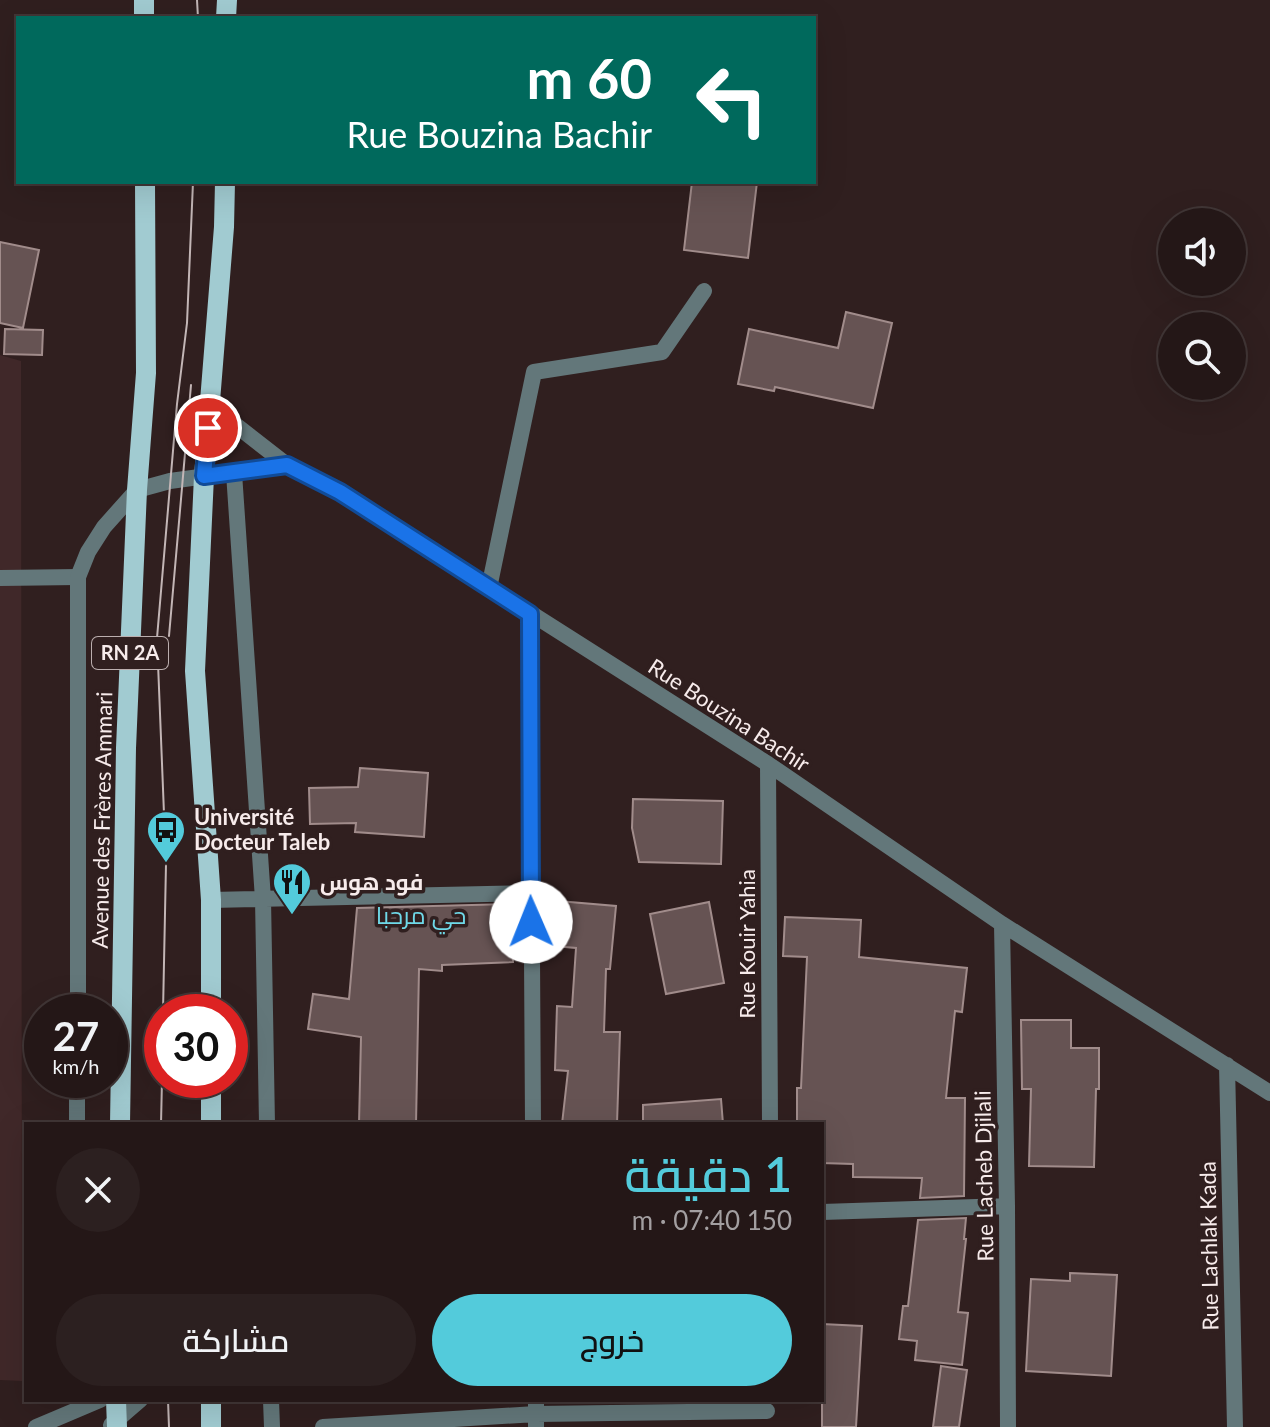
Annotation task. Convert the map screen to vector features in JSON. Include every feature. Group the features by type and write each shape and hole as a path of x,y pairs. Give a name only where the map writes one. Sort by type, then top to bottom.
{"main road":[{"name":"Avenue des Frères Ammari","path":"120,1122 126,748 137,490 146,373 145,184"},
{"name":"RN 2A","path":"211,994 211,900 195,671 204,476 225,184"},
{"path":"211,1098 211,1122"},
{"path":"114,1425 116,1402"},
{"path":"211,1402 211,1427"}],"street":[{"path":"489,588 534,372 662,352 704,291"},
{"name":"Rue Bouzina Bachir","path":"210,405 287,465 340,492 768,764 1002,924 1270,1093"},
{"path":"78,994 78,577 88,552 104,527 137,490 170,481 287,465"},
{"path":"234,473 263,899 267,1122"},
{"path":"0,578 78,577"},
{"path":"530,614 533,1122"},
{"name":"Rue Kouir Yahia","path":"768,764 770,1122"},
{"path":"211,900 530,893"},
{"name":"Rue Lacheb Djilali","path":"1002,924 1008,1427"},
{"name":"Rue Lachlak Kada","path":"1227,1065 1235,1427"},
{"path":"77,1098 77,1122"},
{"path":"824,1212 1007,1206"},
{"path":"36,1427 95,1402"},
{"path":"114,1425 138,1402"},
{"path":"271,1402 272,1427"},
{"path":"323,1427 536,1414 767,1413"}],"shaded area":[{"path":"0,355 21,361 22,1381 0,1380"}],"building":[{"path":"692,184 757,184 748,258 684,250"},
{"path":"0,242 39,250 23,328 0,323"},
{"path":"846,312 892,323 873,408 775,387 774,391 738,384 749,329 838,348"},
{"path":"5,329 43,330 42,355 4,354"},
{"path":"360,768 428,773 424,837 355,832 356,823 310,824 309,788 358,787"},
{"path":"633,799 723,801 721,864 639,862 632,828"},
{"path":"558,901 616,906 610,969 606,969 604,1032 620,1032 617,1122 562,1122 568,1071 555,1070 557,1006 572,1007 576,948 554,946"},
{"path":"709,902 724,983 666,994 650,914"},
{"path":"510,904 513,962 442,965 442,971 419,969 416,1122 359,1122 361,1037 308,1029 313,994 349,999 357,908"},
{"path":"785,917 861,920 859,957 967,968 962,1012 955,1011 946,1098 965,1098 964,1196 920,1198 922,1178 853,1177 853,1164 824,1163 824,1122 797,1122 807,957 783,956"},
{"path":"1021,1020 1071,1020 1071,1048 1099,1048 1094,1167 1029,1166 1031,1089 1022,1089"},
{"path":"721,1099 723,1122 643,1122 643,1105"},
{"path":"966,1218 958,1312 968,1313 962,1365 915,1360 917,1341 899,1339 903,1306 908,1306 918,1220"},
{"path":"1070,1273 1117,1275 1111,1376 1026,1371 1031,1279 1070,1281"},
{"path":"824,1324 862,1326 856,1427 822,1427"},
{"path":"941,1366 967,1370 959,1427 933,1427"}],"tram line":[{"path":"197,0 198,16"},
{"path":"163,994 166,864 157,638 187,323 193,184"},
{"path":"169,636 191,385"},
{"path":"161,1122 162,1098"},
{"path":"168,1402 169,1427"}],"place":[{"name":"Université Docteur Taleb","path":"166,864"},
{"name":"فود هوس","path":"292,916"}],"district":[{"name":"حي مرحبا","path":"421,916"}],"route":[{"path":"208,428 204,476 287,465 340,492 530,614 531,922"}]}
